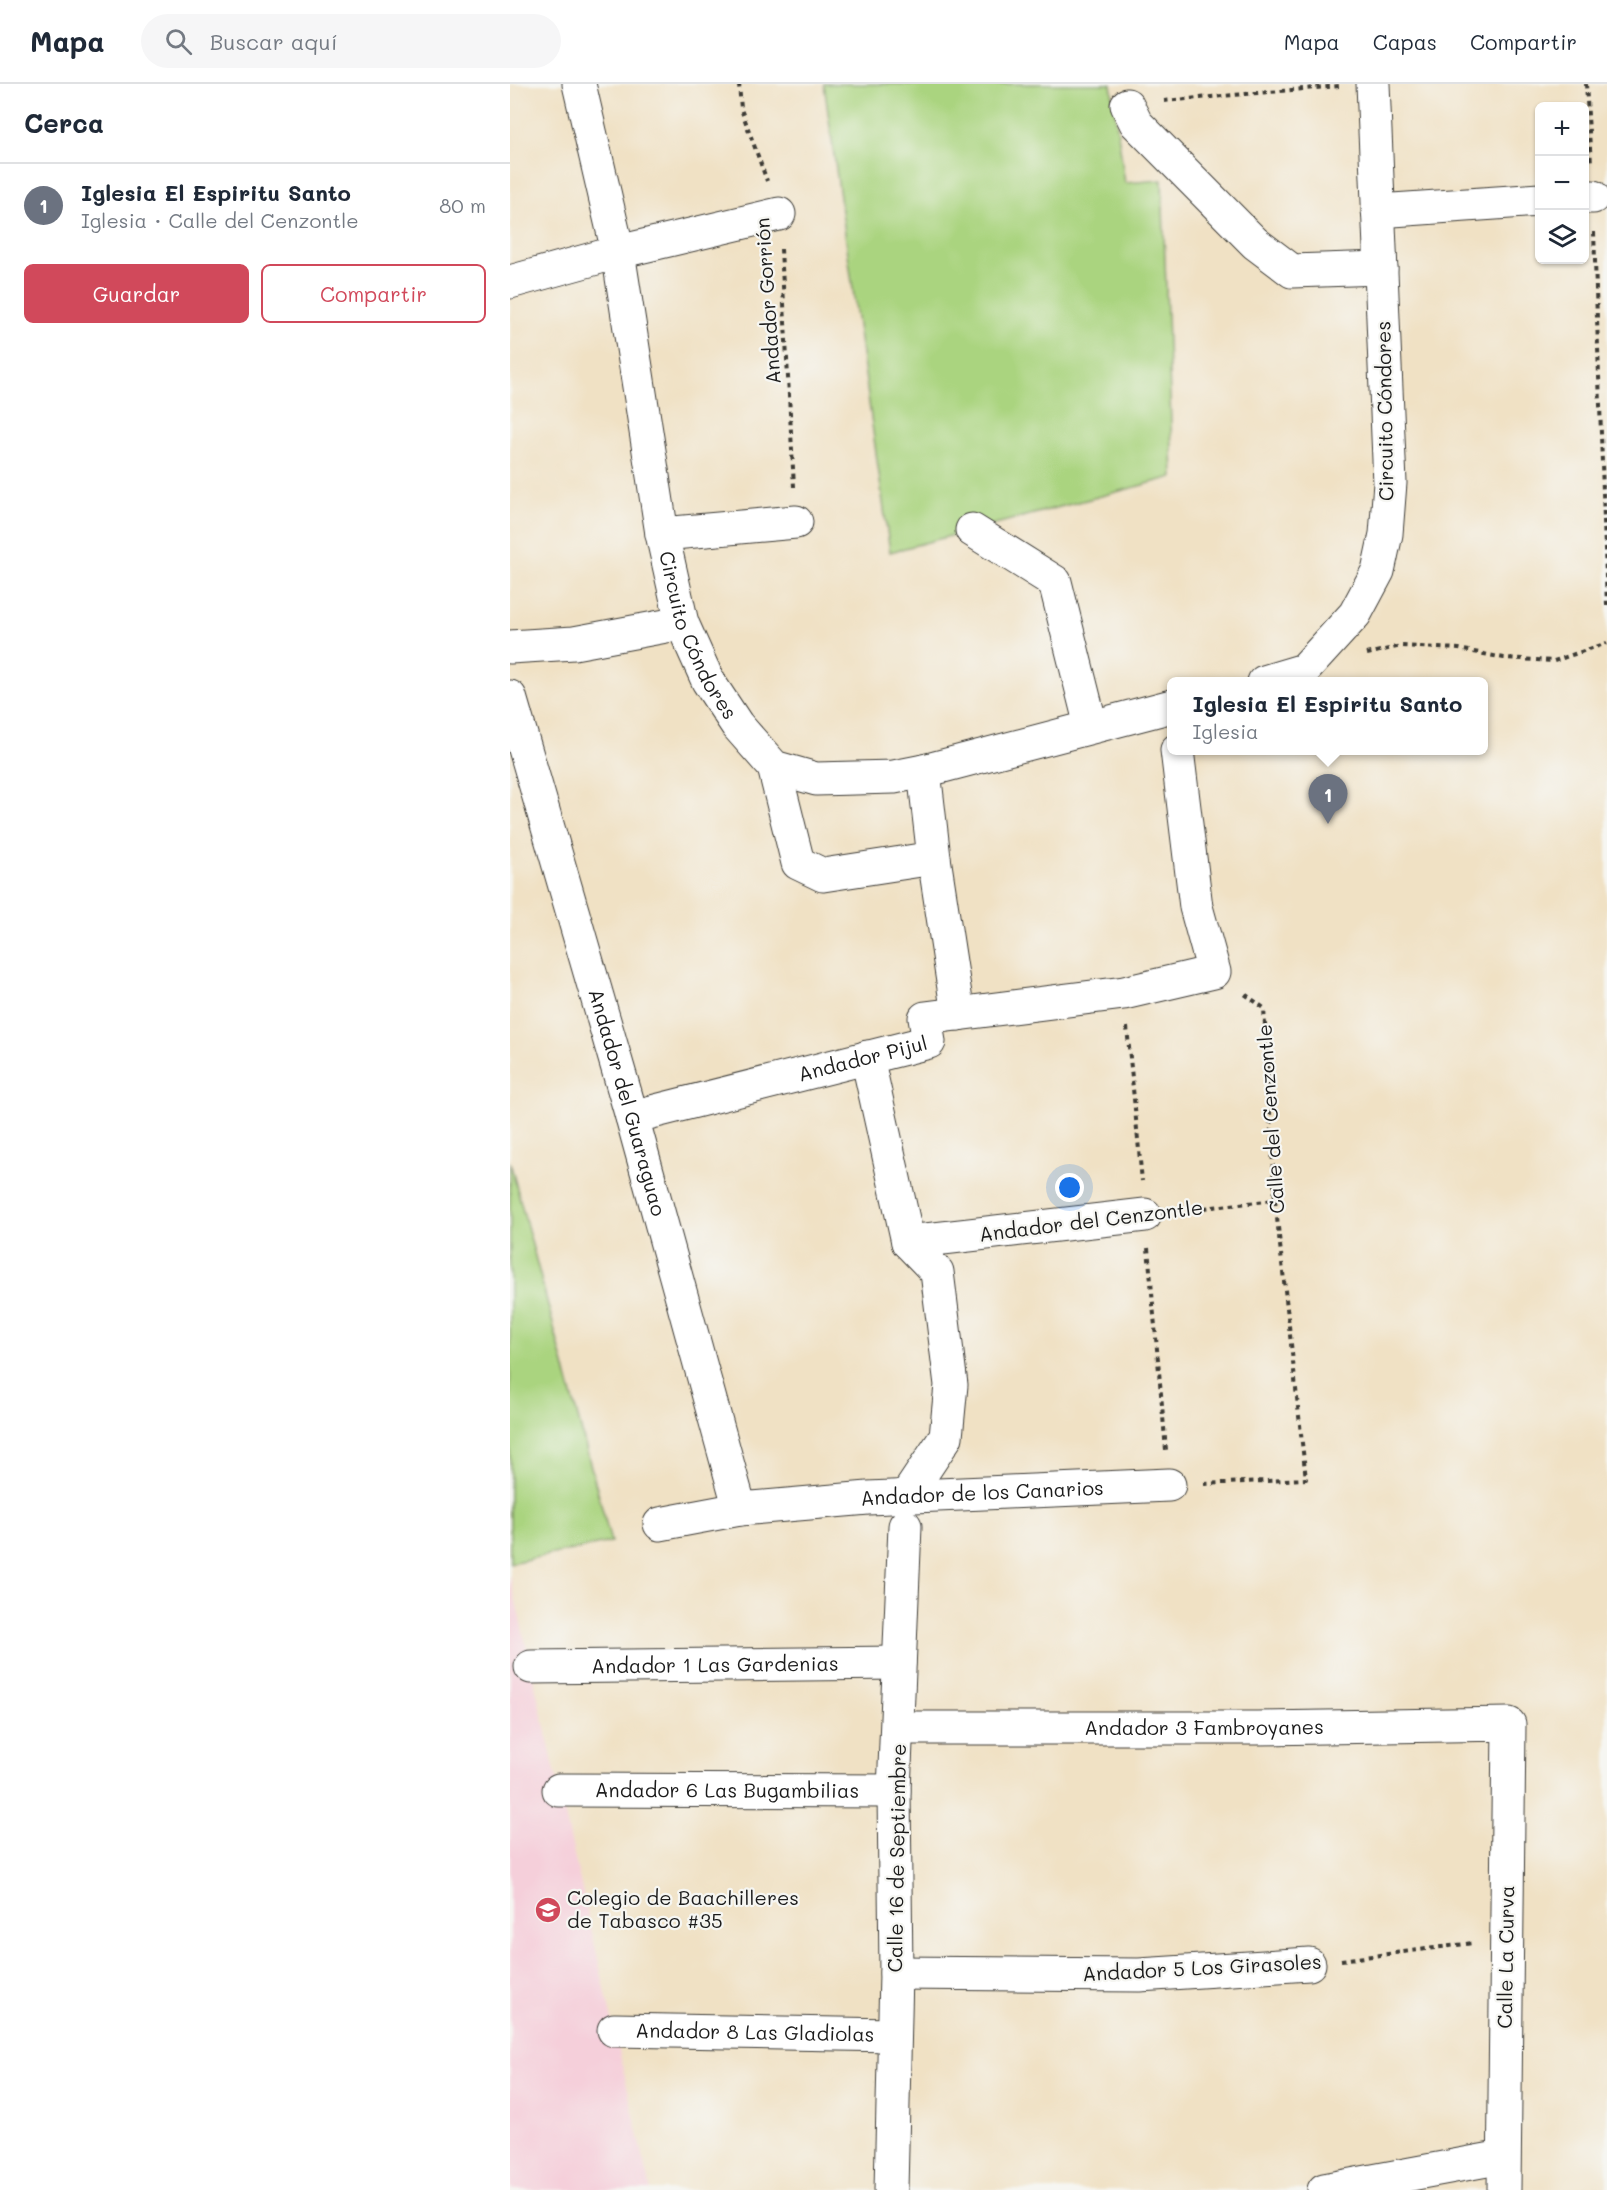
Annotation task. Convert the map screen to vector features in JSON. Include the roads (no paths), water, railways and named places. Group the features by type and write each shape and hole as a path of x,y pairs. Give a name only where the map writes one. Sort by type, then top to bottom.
{"street":[{"name":"Circuito Cóndores","path":"579,84 618,252 662,534 682,623 708,681 737,725 774,767"},
{"name":"Circuito Cóndores","path":"1278,677 1305,669 1355,614 1378,571 1386,534 1390,483 1378,211 1361,84"},
{"path":"1127,105 1136,123 1255,243 1292,271 1381,268"},
{"path":"1378,211 1535,200"},
{"path":"510,282 618,252 779,214"},
{"path":"662,534 796,522"},
{"path":"972,530 1054,582 1091,726"},
{"path":"510,647 574,643 682,623"},
{"name":"Andador del Guaraguao","path":"510,697 632,1117 740,1509"},
{"path":"934,858 823,875 798,863 774,767 816,779 894,777 1091,726 1167,713"},
{"name":"Andador Pijul","path":"632,1117 929,1042 926,1018 1124,993 1214,972 1196,907 1178,755"},
{"path":"924,771 934,858 958,1014"},
{"path":"867,1057 908,1242 937,1272 951,1385 946,1437 906,1512"},
{"name":"Andador del Cenzontle","path":"908,1242 1145,1215"},
{"name":"Andador de los Canarios","path":"660,1524 740,1509 868,1498 906,1512 1169,1485"},
{"name":"Calle 16 de Septiembre","path":"891,2190 896,1973 894,1791 906,1512"},
{"name":"Andador 1 Las Gardenias","path":"531,1666 899,1663"},
{"name":"Andador 3 Fambroyanes","path":"898,1728 1257,1728 1509,1724"},
{"name":"Calle La Curva","path":"1504,2190 1509,1724"},
{"name":"Andador 6 Las Bugambilias","path":"559,1790 894,1791"},
{"name":"Andador 5 Los Girasoles","path":"896,1973 1139,1975 1309,1964"},
{"name":"Andador 8 Las Gladiolas","path":"615,2030 894,2035"},
{"path":"1324,2190 1503,2157"}],"place":[{"name":"Iglesia El Espiritu Santo","path":"1328,824"},
{"name":"Colegio de Baachilleres de Tabasco #35","path":"548,1910"}]}
